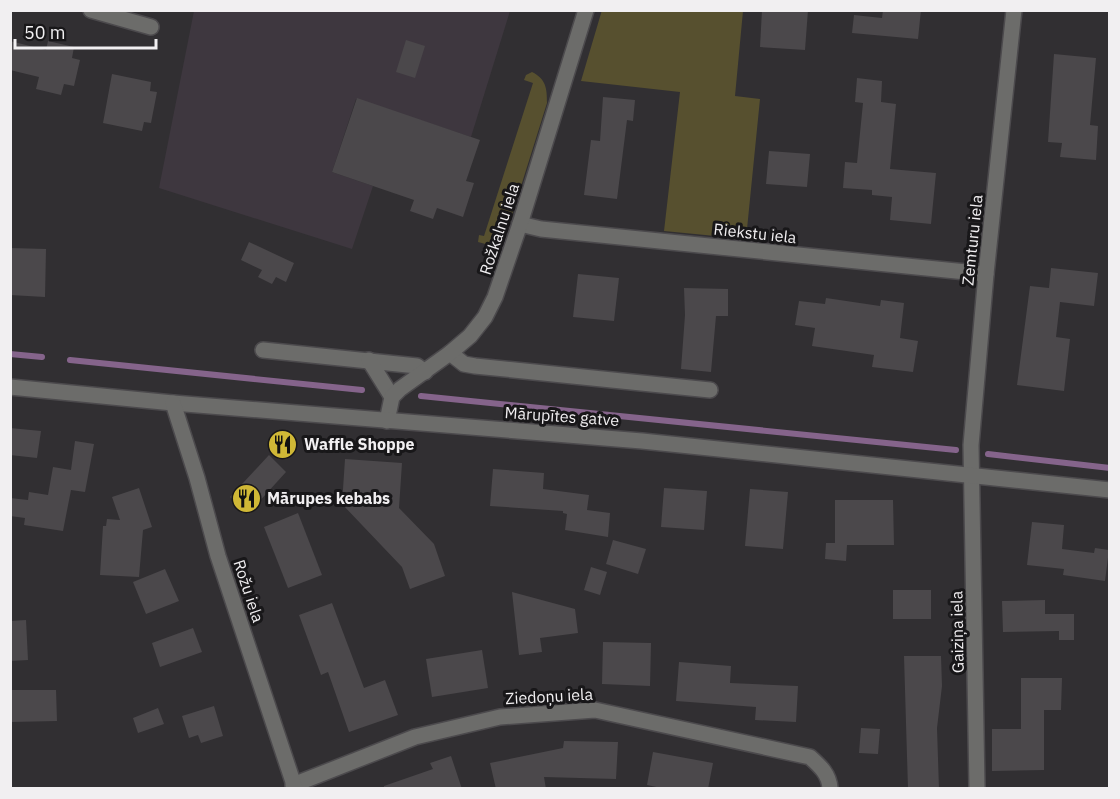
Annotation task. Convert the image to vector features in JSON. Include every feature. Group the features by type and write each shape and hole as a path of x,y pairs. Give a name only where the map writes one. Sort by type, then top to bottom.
{"street":[{"path":"91,10 151,27"},
{"name":"Rožkalnu iela","path":"392,397 471,336 486,317 520,224 586,10"},
{"name":"Zemturu iela","path":"972,474 971,445 986,274 1014,10"},
{"name":"Riekstu iela","path":"520,224 541,229 986,274"},
{"path":"263,350 417,366 424,372"},
{"path":"450,353 464,364 475,366 710,390"},
{"path":"369,360 392,397 387,421"},
{"name":"Mārupītes gatve","path":"10,387 173,403 642,441 1110,490"},
{"name":"Rožu iela","path":"173,403 197,478 218,556 294,787"},
{"name":"Gaiziņa iela","path":"972,474 977,789"},
{"name":"Ziedoņu iela","path":"294,787 415,736 500,717 595,710 810,758 823,768 830,789"}],"shaded area":[{"path":"602,10 743,11 735,96 760,99 746,239 664,231 680,92 581,81"},
{"path":"194,11 510,11 471,137 356,99 332,172 373,186 352,249 159,188"},
{"path":"532,72 545,84 547,103 507,231 500,244 493,246 478,242 479,235 484,236 533,83 524,80 526,75"}],"building":[{"path":"762,10 808,10 805,50 760,47"},
{"path":"883,10 921,10 918,39 852,33 854,15 882,18"},
{"path":"406,40 425,46 415,78 396,72"},
{"path":"10,41 46,50 48,41 74,47 72,58 80,60 74,86 64,84 61,95 36,89 39,77 10,70"},
{"path":"1054,54 1096,58 1090,125 1098,126 1096,160 1060,157 1062,143 1048,142"},
{"path":"112,74 151,82 150,91 157,92 151,123 144,122 142,131 103,123"},
{"path":"857,78 882,81 881,102 896,104 890,169 936,173 931,224 890,220 892,197 872,195 872,190 843,188 845,162 857,163 863,103 855,102"},
{"path":"603,97 635,100 633,121 627,120 617,199 584,195 591,140 600,141"},
{"path":"357,98 480,140 466,181 474,183 463,217 437,208 433,219 410,211 414,200 332,172"},
{"path":"769,151 810,154 807,187 766,184"},
{"path":"249,242 294,263 286,282 276,277 272,284 258,277 262,270 241,260"},
{"path":"10,248 46,249 45,297 10,295"},
{"path":"1051,268 1098,273 1094,306 1060,302 1056,337 1070,339 1064,391 1017,385 1030,286 1049,288"},
{"path":"578,274 619,278 614,321 573,317"},
{"path":"684,288 728,289 728,316 716,316 711,372 681,369 685,315"},
{"path":"826,298 880,306 881,300 904,303 900,338 918,341 913,372 872,367 874,355 812,346 815,328 795,325 799,301 825,304"},
{"path":"10,428 41,431 37,458 10,455"},
{"path":"75,441 94,444 85,492 71,490 63,531 24,525 25,518 10,516 10,498 28,500 29,492 48,495 53,467 71,470"},
{"path":"269,455 286,472 248,514 230,497"},
{"path":"345,459 402,463 399,508 434,544 445,576 410,589 402,567 342,504"},
{"path":"493,469 544,473 543,489 589,495 587,510 610,513 608,537 565,530 567,514 563,511 490,506"},
{"path":"139,488 152,527 143,530 139,577 100,575 103,526 106,526 107,519 120,520 112,497"},
{"path":"664,488 707,491 704,530 661,527"},
{"path":"750,489 788,492 783,549 745,546"},
{"path":"835,500 893,500 894,545 847,545 846,561 825,559 826,543 835,543"},
{"path":"298,513 322,575 288,588 264,527"},
{"path":"1032,522 1064,525 1062,549 1094,553 1095,548 1109,550 1105,581 1063,575 1064,569 1027,565"},
{"path":"613,540 646,549 638,574 606,564"},
{"path":"591,567 607,572 600,595 584,590"},
{"path":"165,569 179,601 146,614 133,582"},
{"path":"893,590 931,590 931,619 893,619"},
{"path":"512,592 575,609 578,633 540,638 542,652 519,655"},
{"path":"1045,600 1045,614 1074,614 1074,640 1059,640 1059,631 1003,632 1002,601"},
{"path":"332,603 364,688 385,680 398,715 349,732 328,672 321,675 299,615"},
{"path":"26,620 28,660 10,661 10,621"},
{"path":"193,628 202,652 160,667 152,643"},
{"path":"603,642 651,643 650,686 602,684"},
{"path":"482,650 488,688 432,697 426,659"},
{"path":"904,656 941,656 942,686 937,728 939,789 908,789"},
{"path":"679,662 731,666 730,683 798,686 796,722 755,720 756,707 676,701"},
{"path":"1021,678 1062,678 1061,710 1044,710 1044,770 992,771 992,729 1021,729"},
{"path":"10,690 56,690 57,721 11,722"},
{"path":"214,706 223,736 201,743 198,735 189,738 182,716"},
{"path":"158,708 164,724 138,733 133,718"},
{"path":"861,728 880,729 878,754 859,753"},
{"path":"564,741 618,742 616,779 544,777 546,789 496,789 490,763 563,748"},
{"path":"653,752 713,763 708,789 666,789 647,785"},
{"path":"451,756 462,789 384,789 384,786 433,769 430,763"}],"waterway":[{"path":"10,354 42,357"},
{"path":"70,360 362,390"},
{"path":"421,396 956,450"},
{"path":"988,454 1110,468"}],"place":[{"name":"Waffle Shoppe","path":"283,444"},
{"name":"Mārupes kebabs","path":"246,498"}]}
